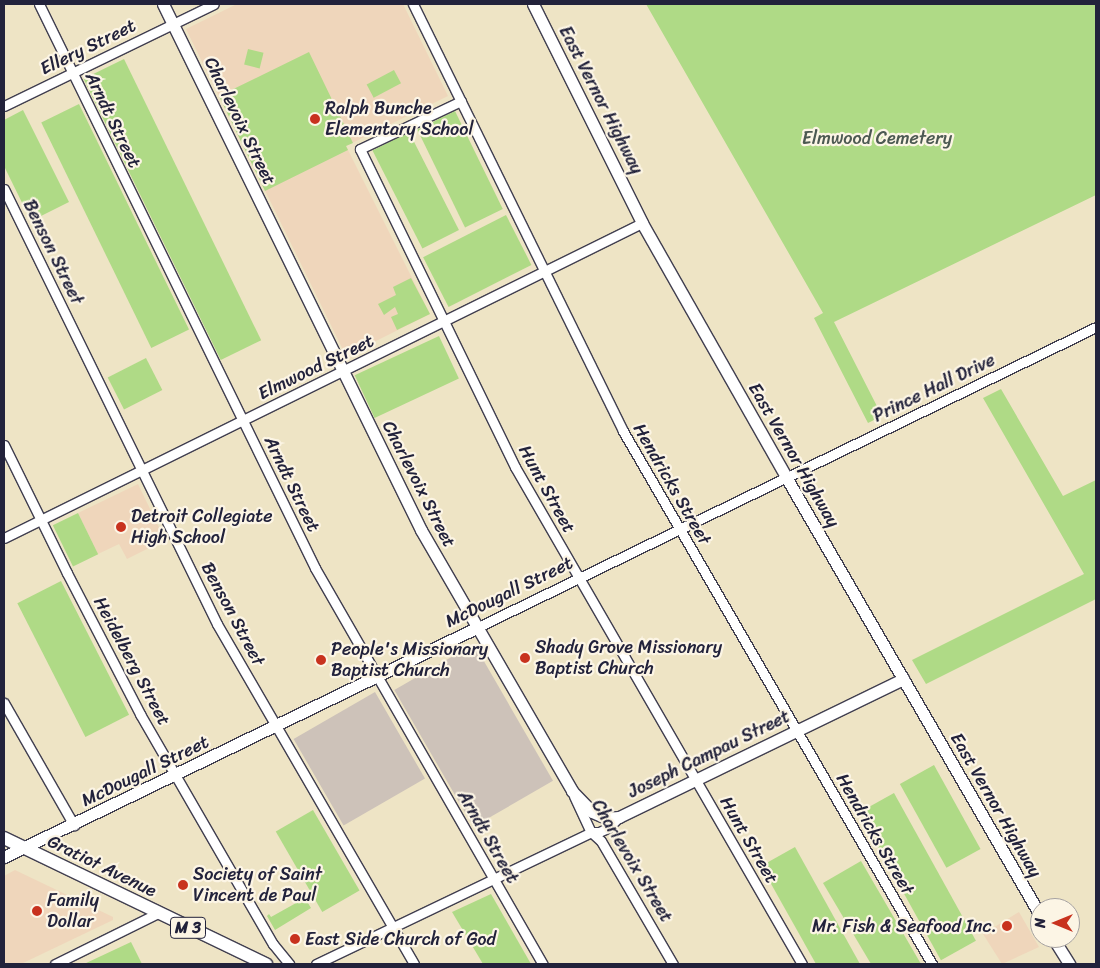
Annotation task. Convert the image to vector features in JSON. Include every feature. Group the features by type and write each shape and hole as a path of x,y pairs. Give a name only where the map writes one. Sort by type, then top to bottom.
{"main road":[{"name":"Gratiot Avenue","path":"4,838 266,964"}],"street":[{"name":"Arndt Street","path":"39,4 315,568 543,964"},
{"name":"Charlevoix Street","path":"163,4 421,530 572,791 591,832 601,841 672,964"},
{"name":"Ellery Street","path":"4,106 214,4"},
{"name":"Hendricks Street","path":"413,4 623,431 932,964"},
{"name":"East Vernor Highway","path":"533,4 642,223 786,478 1030,898"},
{"name":"Hunt Street","path":"460,101 360,149 515,467 802,964"},
{"name":"Benson Street","path":"4,188 217,624 414,964"},
{"name":"Elmwood Street","path":"4,538 642,223"},
{"name":"Prince Hall Drive","path":"786,478 1096,327"},
{"name":"Heidelberg Street","path":"4,445 114,666 175,776 273,944 289,964"},
{"name":"McDougall Street","path":"4,858 679,528 786,478"},
{"name":"Joseph Campau Street","path":"316,964 591,832 599,832 608,828 619,817 903,679"},
{"path":"4,703 74,825"},
{"path":"572,791 596,815 606,818 619,817"},
{"path":"55,964 158,913"},
{"path":"1059,948 1069,964"}],"shaded area":[{"name":"Ralph Bunche Elementary School","path":"237,4 403,4 448,96 346,146 430,314 346,356 186,29"},
{"name":"Detroit Collegiate High School","path":"138,484 165,540 127,559 119,544 98,554 78,513"},
{"path":"474,644 553,781 473,827 394,690"},
{"path":"375,692 425,779 344,826 294,739"},
{"path":"15,870 113,917 113,920 21,964 4,964 4,876"},
{"path":"1019,912 1030,931 1030,948 1037,948 1002,964 983,934"}],"green space":[{"name":"Elmwood Cemetery","path":"646,4 1096,4 1096,195 834,322 882,416 868,423 814,318 823,313"},
{"path":"248,49 264,53 260,68 244,65"},
{"path":"309,52 353,143 346,146 348,150 265,191 219,96"},
{"path":"124,59 261,340 221,360 84,79"},
{"path":"394,70 401,83 374,98 367,85"},
{"path":"79,104 189,330 151,348 41,122"},
{"path":"23,110 69,202 31,221 4,166 4,120"},
{"path":"455,111 503,209 465,227 417,129"},
{"path":"409,132 459,230 422,249 372,151"},
{"path":"506,215 531,265 449,307 423,257"},
{"path":"411,278 430,314 397,330 391,317 398,314 395,307 384,315 378,304 396,295 393,287"},
{"path":"439,336 459,379 375,418 355,375"},
{"path":"146,358 162,390 124,410 108,378"},
{"path":"1001,389 1063,496 1096,480 1096,599 926,684 912,660 1084,574 983,398"},
{"path":"78,513 98,554 73,567 53,525"},
{"path":"61,581 129,715 85,737 17,603"},
{"path":"934,765 981,849 946,868 900,784"},
{"path":"894,793 976,941 941,960 859,812"},
{"path":"313,810 360,891 322,912 276,832"},
{"path":"795,847 860,964 816,964 761,866"},
{"path":"861,861 921,964 871,964 823,883"},
{"path":"491,894 531,964 483,964 452,912"},
{"path":"305,898 311,908 275,930 267,916 269,914 271,917"},
{"path":"131,942 142,964 84,964"}],"place":[{"name":"Ralph Bunche Elementary School","path":"315,119"},
{"name":"Detroit Collegiate High School","path":"121,527"},
{"name":"Shady Grove Missionary Baptist Church","path":"525,658"},
{"name":"People's Missionary Baptist Church","path":"321,660"},
{"name":"Society of Saint Vincent de Paul","path":"183,885"},
{"name":"Family Dollar","path":"37,911"},
{"name":"Mr. Fish & Seafood Inc.","path":"1007,926"},
{"name":"East Side Church of God","path":"295,939"}]}
